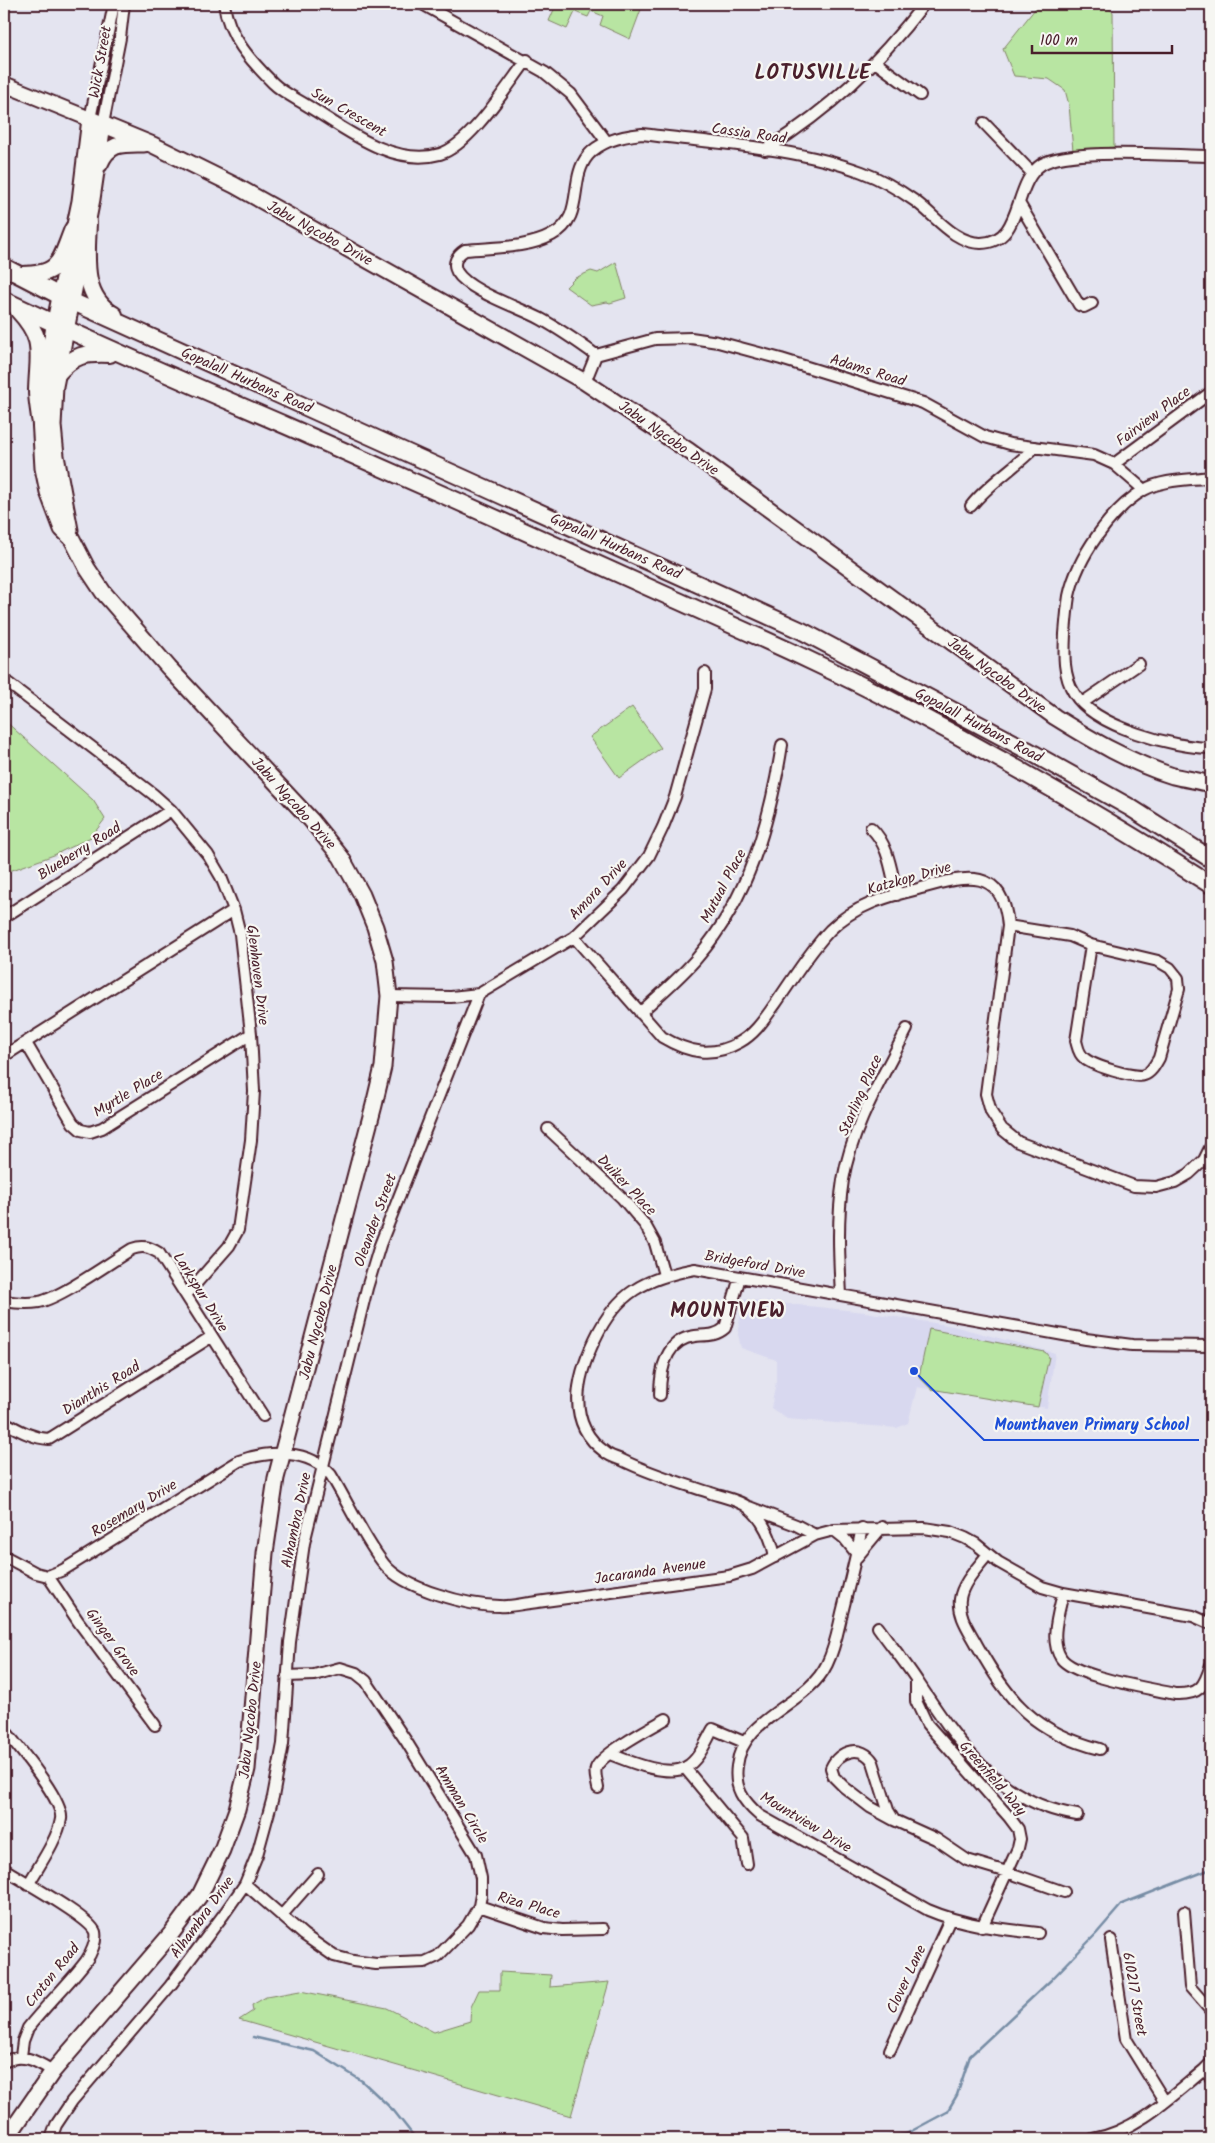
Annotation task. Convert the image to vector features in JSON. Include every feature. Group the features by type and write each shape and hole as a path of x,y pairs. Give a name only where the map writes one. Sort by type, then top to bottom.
{"main road":[{"name":"Jabu Ngcobo Drive","path":"97,122 153,145 234,185 585,382 689,451 1055,717 1090,739 1136,762 1173,776 1211,784"},
{"name":"Jabu Ngcobo Drive","path":"72,539 62,529 48,492 43,468 40,418 80,226 95,176 97,122"},
{"name":"Jabu Ngcobo Drive","path":"80,226 80,201 97,122"},
{"path":"95,176 104,154 109,149 123,144 153,145"},
{"path":"20,275 40,275 54,268 80,226"},
{"path":"80,226 90,288 105,310 161,341"},
{"name":"Gopalall Hurbans Road","path":"4,267 66,299 802,631 1131,808 1211,859"},
{"path":"8,302 34,330 38,342 40,363 37,392 40,418"},
{"name":"Gopalall Hurbans Road","path":"8,302 117,354 305,434 787,650 901,706 999,760 1117,826 1211,885"},
{"name":"Jabu Ngcobo Drive","path":"6,2139 53,2071 171,1934 194,1903 222,1850 231,1826 248,1769 265,1553 272,1505 282,1454 303,1381 383,1067 389,996 384,961 375,927 362,895 340,857 311,820 169,668 103,592 87,568 72,539 56,456 53,426 60,328"},
{"path":"57,374 74,358 83,354 117,354"}],"street":[{"name":"Wick Street","path":"97,122 114,4"},
{"name":"Wick Street","path":"97,122 120,38 124,4"},
{"name":"Sun Crescent","path":"224,4 228,21 236,40 275,84 348,132 383,150 403,154 430,156 454,148 473,129 527,60"},
{"path":"422,4 469,31 527,60 570,94 607,142"},
{"path":"765,150 826,108 875,62 924,4"},
{"path":"875,62 920,95"},
{"path":"4,84 97,122"},
{"path":"984,123 1032,173 1046,162 1089,155 1211,156"},
{"name":"Cassia Road","path":"596,355 540,318 472,286 456,271 455,263 458,255 465,250 525,244 552,235 563,227 574,206 581,164 587,156 607,142 622,136 642,134 765,150 826,162 862,172 902,192 958,237 974,243 989,242 1004,233 1013,220 1025,184 1032,173"},
{"path":"1019,204 1079,305 1084,307 1092,303"},
{"name":"Adams Road","path":"596,355 655,340 690,338 718,342 781,359 923,403 985,437 1010,444 1094,455 1114,464 1144,490"},
{"path":"585,382 596,355"},
{"name":"Fairview Place","path":"1114,464 1210,392"},
{"path":"971,506 981,494 1020,463 1035,446"},
{"path":"1211,478 1157,484 1144,490 1106,524 1089,548 1070,595 1064,658 1069,682 1075,695 1087,708 1112,722 1160,742 1193,748 1211,748"},
{"path":"1082,702 1139,664"},
{"name":"Amora Drive","path":"389,996 451,997 479,994 574,937 622,890 649,856 675,797 705,689 705,673"},
{"name":"Glenhaven Drive","path":"4,680 153,794 171,810 208,855 221,877 234,910 240,934 250,1034 254,1091 251,1140 238,1230 229,1246 186,1295"},
{"name":"Mutual Place","path":"640,1013 698,957 714,935 745,882 758,851 769,815 782,745"},
{"name":"Blueberry Road","path":"4,917 171,810"},
{"path":"871,828 880,837 886,849 897,894"},
{"name":"Katzkop Drive","path":"574,937 662,1038 679,1047 701,1053 719,1051 730,1048 753,1034 811,954 831,930 853,912 870,902 955,879 970,877 993,887 1002,897 1007,910 1008,926 986,1094 991,1112 1002,1128 1018,1142 1134,1186 1156,1187 1175,1182 1189,1174 1204,1160 1211,1146"},
{"path":"4,1056 234,910"},
{"path":"1008,926 1070,936 1091,945 1158,961 1170,968 1178,978 1179,989 1159,1058 1154,1068 1143,1076 1131,1075 1085,1060 1079,1052 1076,1041 1091,945"},
{"name":"Oleander Street","path":"322,1464 367,1288 380,1245 479,994"},
{"name":"Starling Place","path":"841,1295 838,1225 844,1178 859,1126 907,1029"},
{"name":"Myrtle Place","path":"26,1043 73,1123 81,1130 90,1132 102,1128 131,1111 250,1034"},
{"name":"Duiker Place","path":"548,1129 622,1198 645,1225 655,1243 664,1275"},
{"name":"Larkspur Drive","path":"4,1301 19,1304 41,1302 62,1292 132,1249 140,1246 150,1247 159,1253 263,1416"},
{"name":"Bridgeford Drive","path":"815,1535 796,1524 634,1466 605,1452 592,1440 582,1423 577,1403 579,1382 586,1357 603,1321 632,1291 664,1275 695,1270 1086,1339 1132,1345 1211,1346"},
{"path":"660,1395 660,1380 670,1351 688,1337 716,1335 726,1328 740,1277"},
{"name":"Dianthis Road","path":"4,1422 28,1435 49,1439 211,1337"},
{"path":"282,1454 309,1458 322,1464"},
{"name":"Rosemary Drive","path":"48,1576 63,1570 239,1461 257,1455 282,1454"},
{"name":"Jacaranda Avenue","path":"322,1464 384,1565 398,1577 416,1587 473,1604 500,1606 530,1603 729,1576 752,1569 815,1535 834,1530 882,1527 924,1528 950,1532 976,1544 1021,1577 1042,1587 1063,1593 1186,1614 1211,1624"},
{"name":"Alhambra Drive","path":"51,2139 56,2125 72,2101 170,1986 245,1884 257,1855 273,1797 283,1744 290,1642 304,1543 322,1464"},
{"path":"748,1507 764,1526 773,1544 776,1557"},
{"path":"834,1530 844,1538 856,1556 882,1527"},
{"name":"Mountview Drive","path":"862,1528 835,1642 827,1664 817,1680 760,1724 744,1742 737,1760 735,1778 738,1789 746,1802 759,1815 928,1910 950,1919 982,1927 1038,1933"},
{"path":"988,1554 963,1588 960,1606 964,1622 997,1680 1020,1708 1038,1722 1073,1741 1100,1749"},
{"path":"4,1556 36,1573 48,1576"},
{"name":"Ginger Grove","path":"48,1576 78,1621 155,1725"},
{"path":"1063,1593 1056,1625 1056,1643 1061,1657 1071,1666 1085,1673 1175,1694 1189,1695 1200,1689 1206,1681 1211,1665"},
{"name":"Greenfield Way","path":"878,1627 959,1742 987,1772 1028,1800 1045,1808 1077,1815"},
{"name":"Amman Circle","path":"245,1884 304,1935 334,1956 353,1962 376,1964 425,1962 438,1956 468,1925 479,1906 481,1878 476,1855 406,1741 366,1681 356,1673 340,1668 314,1675 288,1676"},
{"name":"Greenfield Way","path":"916,1680 916,1701 927,1724 1018,1830 1020,1839 1018,1848 982,1927"},
{"path":"598,1788 597,1767 610,1754 666,1719"},
{"path":"4,1729 61,1808 61,1820 55,1836 28,1885"},
{"path":"610,1754 638,1765 657,1769 686,1768 697,1758 713,1729 744,1742"},
{"path":"894,1820 888,1810 873,1762 869,1756 860,1751 853,1751 842,1754 834,1760 830,1768 834,1777 870,1807 894,1820 936,1839 967,1860 1064,1892"},
{"path":"686,1768 743,1838 747,1864"},
{"name":"Croton Road","path":"4,1869 74,1912 90,1924 95,1933 94,1945 88,1960 28,2028 23,2041 21,2056"},
{"path":"282,1915 318,1874"},
{"name":"Riza Place","path":"479,1906 544,1928 562,1930 602,1929"},
{"path":"1184,1912 1190,1987 1211,2012"},
{"name":"Clover Lane","path":"890,2050 950,1919"},
{"name":"610217 Street","path":"1111,1940 1126,2039 1165,2102"},
{"path":"4,2062 21,2056 53,2071"},
{"path":"1093,2139 1109,2138 1146,2116 1208,2067 1211,2078"}],"shaded area":[{"path":"742,1299 865,1312 953,1326 1055,1353 1047,1408 917,1387 908,1423 897,1428 787,1419 771,1408 776,1382 776,1360 741,1348 738,1334"}],"green space":[{"path":"554,4 643,4 630,39 600,25 603,16 591,11 588,17 575,12 567,29 549,21 556,5"},
{"path":"1039,4 1102,4 1113,12 1114,147 1073,151 1069,105 1065,90 1049,79 1014,76 1003,49"},
{"path":"616,262 626,298 610,303 591,305 566,287 575,278 591,271 598,273"},
{"path":"632,707 661,748 619,778 590,737"},
{"path":"4,720 93,800 105,819 91,837 54,855 4,873"},
{"path":"929,1329 1045,1352 1049,1357 1038,1407 931,1389 919,1377"},
{"path":"500,1972 551,1975 550,1987 609,1982 571,2116 239,2020 253,2011 252,2005 266,1997 300,1991 387,2008 434,2032 470,2021 471,2007 479,1990 500,1990"}],"waterway":[{"path":"876,2139 906,2134 947,2112 957,2095 970,2056 1051,1980 1122,1904 1211,1869"},
{"path":"253,2037 314,2051 362,2081 394,2111 416,2139"}],"place":[{"name":"Mounthaven Primary School","path":"914,1371"}],"district":[{"name":"LOTUSVILLE","path":"813,72"},
{"name":"MOUNTVIEW","path":"728,1310"}]}
